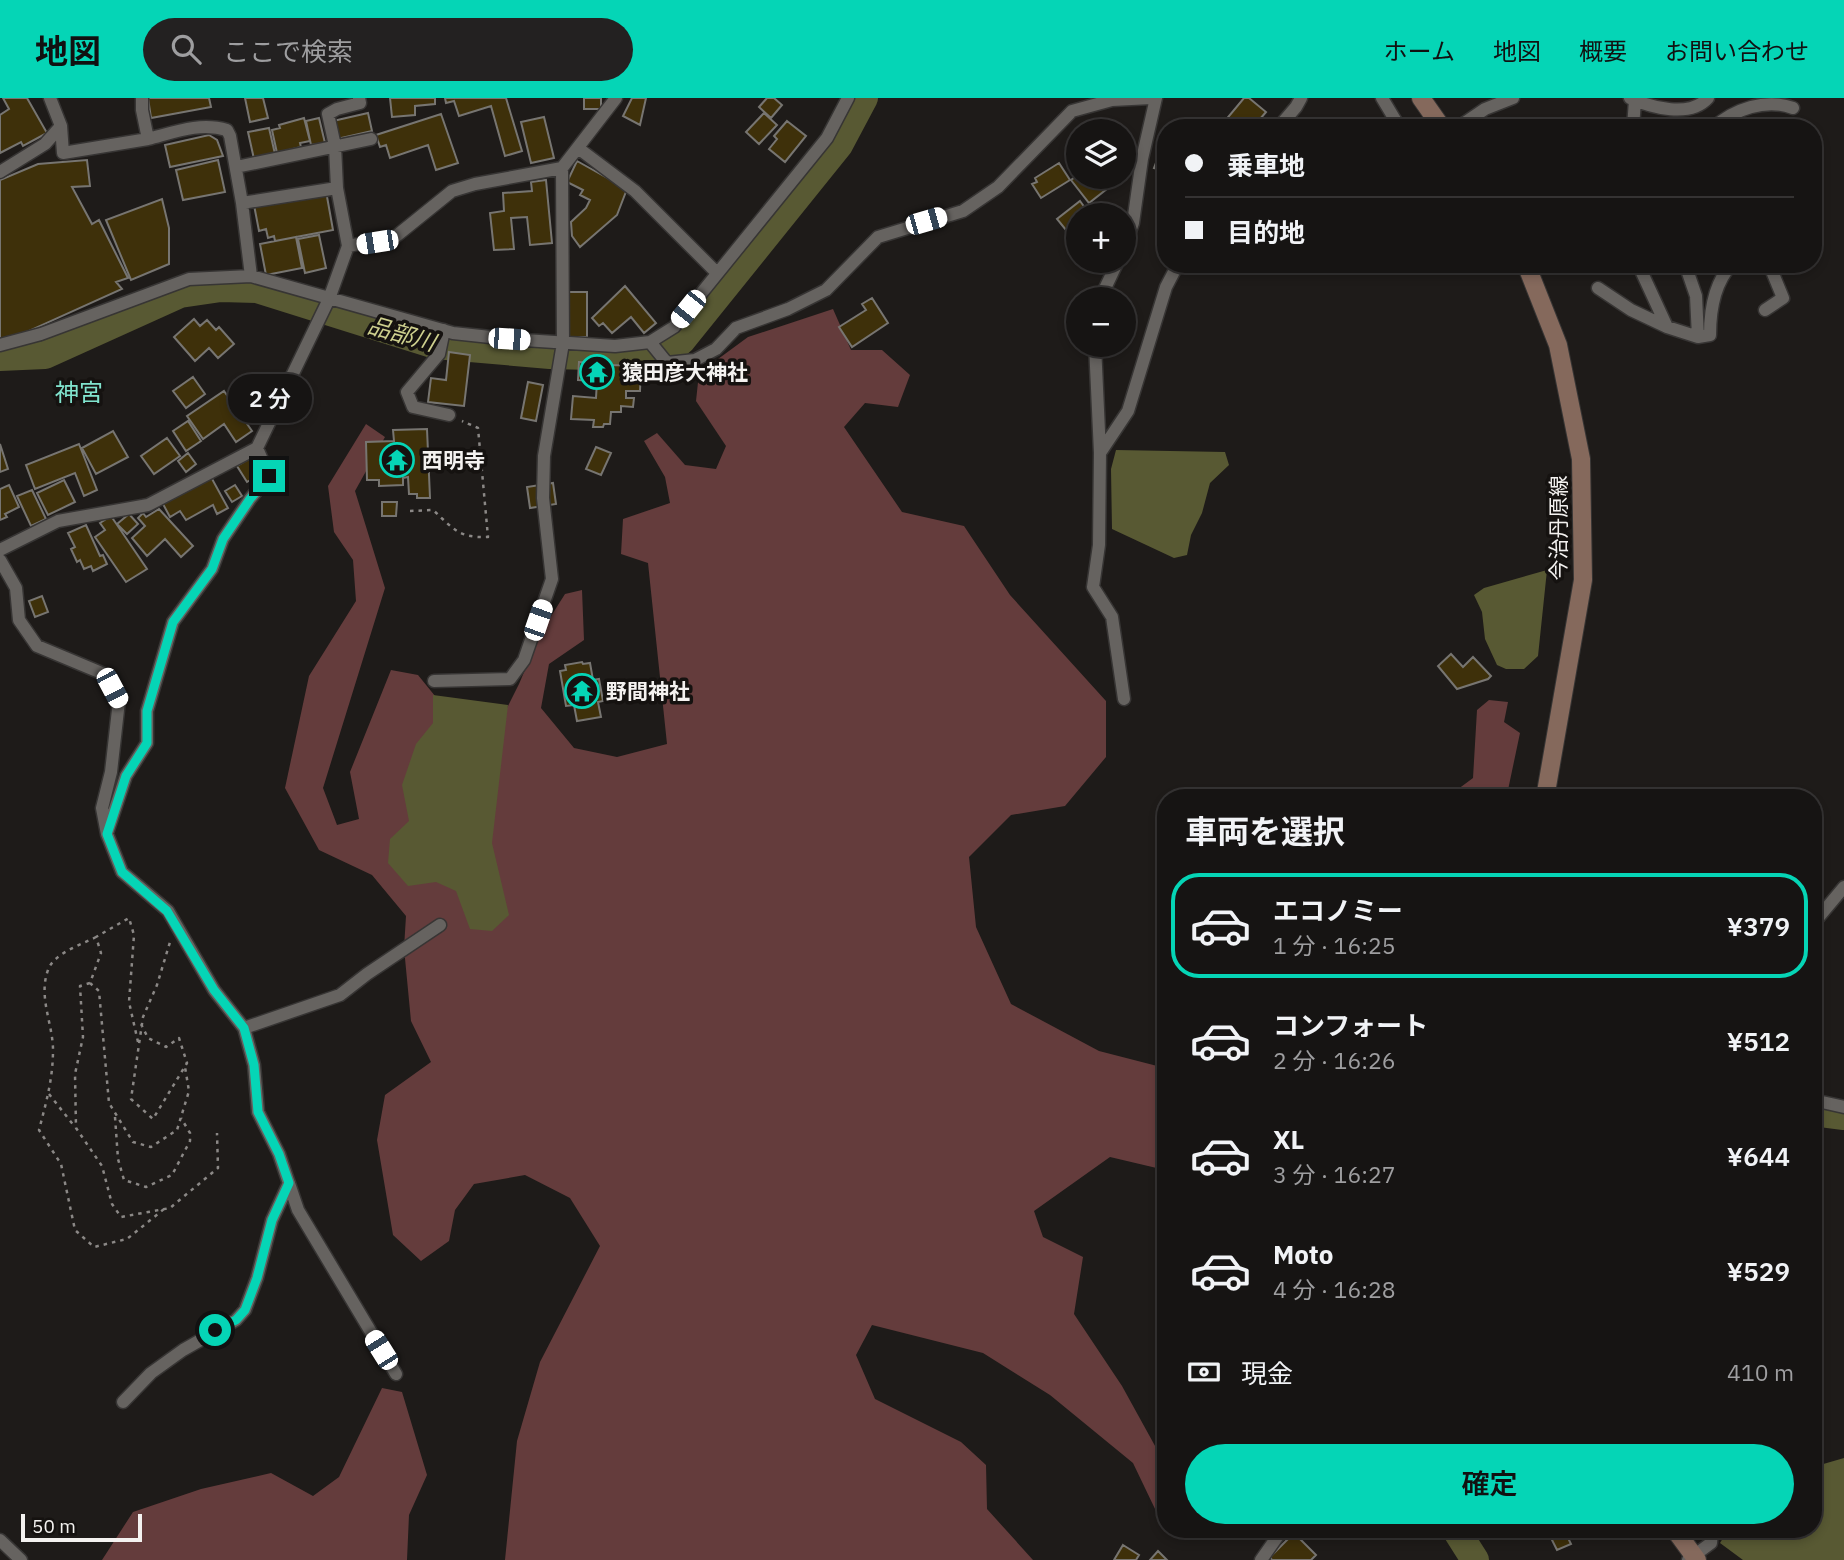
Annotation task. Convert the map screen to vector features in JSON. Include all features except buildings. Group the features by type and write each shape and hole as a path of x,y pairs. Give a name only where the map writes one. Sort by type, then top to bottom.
{"main road":[{"path":"1421,98 1436,119"},
{"name":"今治丹原線","path":"1530,273 1558,345 1581,458 1583,580 1547,789"},
{"path":"1680,1538 1693,1559"}],"street":[{"path":"50,98 61,126 63,153 149,139 198,126 226,130 230,136 236,167 251,276"},
{"path":"142,98 149,139"},
{"path":"0,550 58,521 149,505 257,448 328,299 348,246 337,188 335,146 328,114 360,103 359,98"},
{"path":"435,681 510,679 524,660 552,579 543,498 544,456 563,343 562,169 616,98"},
{"path":"0,345 41,334 189,279 251,276 444,330 563,343 615,346 650,342 674,327 827,138 848,98"},
{"path":"650,342 667,363 695,360 716,349 736,328 788,309 827,290 878,237 963,211 998,187 1082,98"},
{"path":"1072,111 1112,100 1153,98 1136,203"},
{"path":"1285,119 1301,98"},
{"path":"1382,98 1395,119"},
{"path":"1471,119 1485,109 1513,98"},
{"path":"1633,103 1672,110 1702,105 1708,98"},
{"path":"1727,119 1748,105 1783,103 1793,108"},
{"path":"0,172 45,145 61,126"},
{"path":"236,167 371,139"},
{"path":"578,148 635,191 717,273"},
{"path":"348,246 395,237 452,191 475,184 562,169"},
{"path":"242,203 337,188"},
{"path":"1100,453 1128,411 1166,287 1173,273"},
{"path":"1642,273 1667,327"},
{"path":"1688,273 1696,296 1698,337"},
{"path":"1598,288 1631,310 1667,327 1698,337 1710,335 1710,310 1725,273"},
{"path":"1765,310 1783,298 1773,273"},
{"path":"444,330 439,354 407,392 413,407 449,415"},
{"path":"1096,357 1100,453 1099,545 1093,587 1112,617 1124,699"},
{"path":"107,834 126,776 147,743 147,711 173,622 212,569 223,539 269,476 257,448"},
{"path":"0,560 16,588 19,620 37,646 104,674 119,701 111,772 102,808 107,834 122,872 167,911 214,990 244,1028 254,1065 258,1112 279,1154 298,1210 396,1374"},
{"path":"1822,913 1844,887"},
{"path":"244,1028 340,995 440,925"},
{"path":"1822,1103 1844,1107"},
{"path":"123,1402 151,1373 183,1350 236,1320 245,1310 257,1278 272,1220 289,1183"},
{"path":"1261,1560 1276,1538"},
{"path":"1693,1559 1711,1543 1711,1538"},
{"path":"0,1540 20,1560"}],"path":[{"path":"410,511 433,510 469,538 488,537 478,428 449,415"},
{"path":"138,1042 129,1002 134,935 129,918 61,955 48,969 44,1004 53,1047 52,1082 39,1130 61,1164 75,1230 94,1247 127,1239 164,1209"},
{"path":"141,1024 148,1038 166,1047 179,1038 187,1063 153,1119 131,1099 141,1024 157,985 172,933"},
{"path":"90,983 101,953 96,937"},
{"path":"90,983 99,991 108,1103 132,1142 151,1147 177,1130 189,1091 185,1067"},
{"path":"76,1128 75,1074 83,1037 80,986 90,983"},
{"path":"49,1094 102,1166 112,1204 121,1217 170,1208 218,1168 217,1133"},
{"path":"115,1114 118,1159 124,1180 146,1187 172,1175 190,1141 190,1133 181,1117"}],"shaded area":[{"path":"833,309 851,350 882,350 910,375 898,407 865,403 844,427 902,512 964,526 1010,595 1106,701 1106,757 1065,806 1011,815 969,857 976,927 1011,1004 1099,1051 1157,1066 1157,1168 1110,1157 1034,1211 1043,1237 1083,1257 1074,1314 1122,1386 1157,1449 1157,1511 1133,1463 1050,1395 983,1353 872,1325 856,1355 875,1399 961,1442 986,1465 987,1509 1033,1560 505,1560 517,1441 540,1362 600,1246 570,1198 525,1175 474,1184 455,1210 449,1241 421,1261 393,1235 377,1140 385,1095 431,1062 411,1021 404,948 406,916 372,875 319,850 285,788 309,676 356,601 353,560 334,532 328,486 366,424 385,437 355,491 385,588 323,788 337,825 359,819 350,772 391,670 418,675 448,712 489,744 541,632 565,594 582,590 584,640 549,664 541,708 574,748 617,757 667,744 648,563 621,554 623,519 670,503 665,477 644,441 657,433 685,465 716,469 726,446 696,401 699,373 748,337"},
{"path":"1116,450 1225,452 1229,465 1210,483 1202,513 1191,535 1187,555 1174,558 1112,529 1111,469"},
{"path":"1547,570 1538,656 1524,669 1506,669 1497,665 1485,639 1482,612 1474,595 1484,588"},
{"path":"433,695 508,705 492,843 509,915 492,931 470,929 456,891 436,882 408,886 388,863 390,839 409,821 402,785 416,744 433,723"},
{"path":"1489,700 1508,702 1504,722 1520,733 1508,789 1458,789 1473,778 1477,710"},
{"path":"382,1388 402,1392 427,1475 409,1515 407,1560 102,1560 133,1512 201,1489 271,1473 313,1496 339,1477"},
{"path":"1844,1458 1844,1560 1743,1560 1720,1543 1723,1538 1822,1538 1822,1464"}],"waterway":[{"name":"品部川","path":"0,357 45,355 180,294 221,288 257,289 435,345 550,355 635,357 673,348 839,145 864,98"},
{"path":"1822,1113 1844,1116"},
{"path":"1461,1538 1475,1560"}],"place":[{"name":"猿田彦大神社","path":"597,372"},
{"name":"西明寺","path":"397,460"},
{"name":"野間神社","path":"582,691"}],"district":[{"name":"神宮","path":"79,392"}],"route":[{"path":"215,1330 236,1320 245,1310 257,1278 272,1220 289,1183 279,1154 258,1112 254,1065 244,1028 214,990 167,911 122,872 107,834 126,776 147,743 147,711 173,622 212,569 223,539 269,476"}]}
